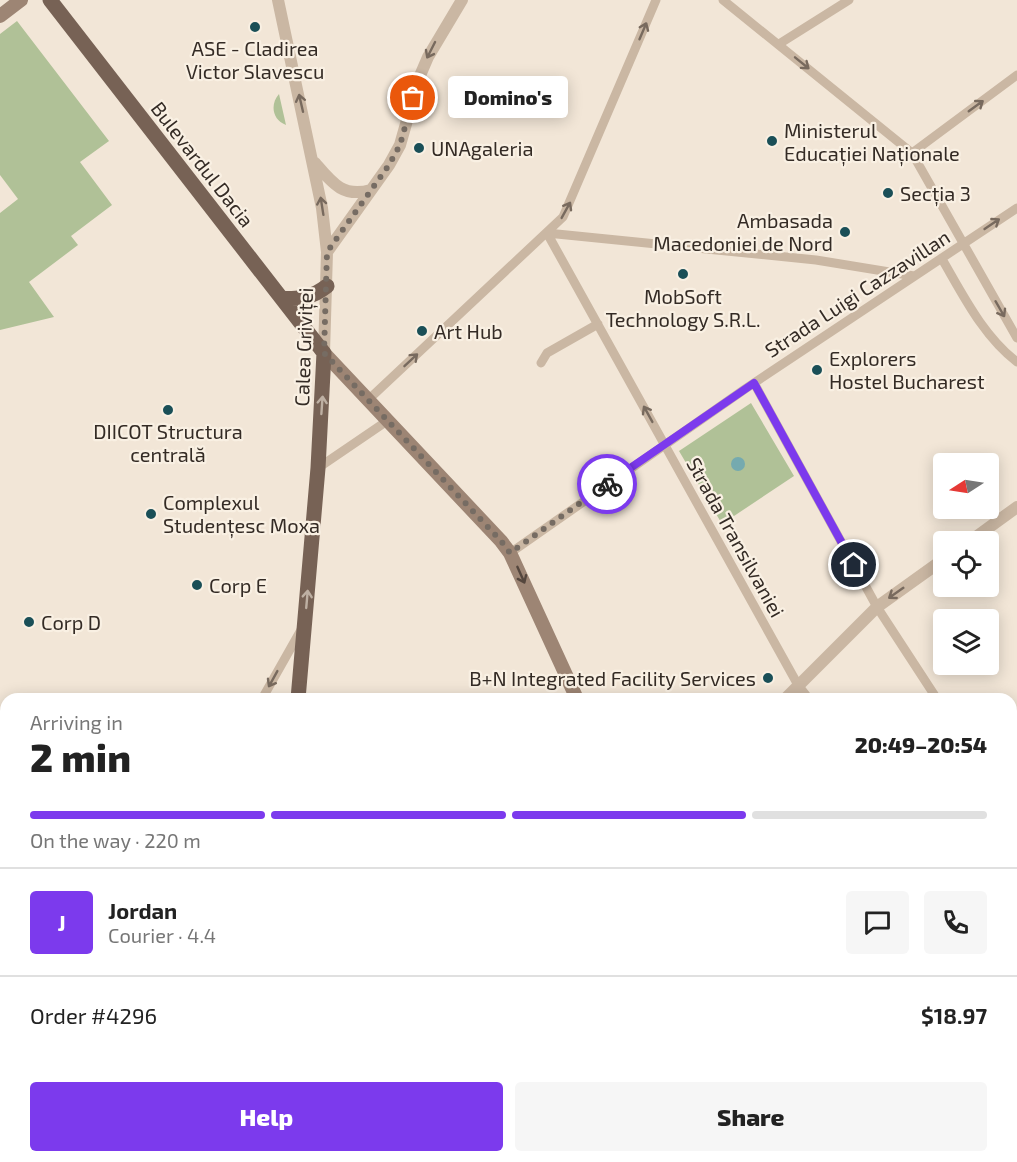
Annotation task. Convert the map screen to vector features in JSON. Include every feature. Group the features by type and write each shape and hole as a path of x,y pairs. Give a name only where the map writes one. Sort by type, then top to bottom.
{"main road":[{"path":"0,16 21,0"},
{"name":"Bulevardul Dacia","path":"50,0 324,353"},
{"path":"282,298 306,298 317,294 327,286"},
{"path":"324,353 510,553 574,693"},
{"name":"Calea Griviței","path":"299,693 318,468 324,353"}],"street":[{"name":"Calea Griviței","path":"278,0 314,160 322,208 327,252 324,353"},
{"path":"327,252 389,165 400,145 419,78 428,57 462,0"},
{"path":"368,400 547,233 567,211 656,0"},
{"path":"723,0 912,153 1017,338"},
{"path":"779,44 849,0"},
{"path":"912,153 1017,75"},
{"path":"314,160 332,182 349,193 371,190"},
{"name":"Strada Luigi Cazzavillan","path":"510,553 664,444 1017,208"},
{"path":"547,233 816,260 914,276"},
{"name":"Strada Transilvaniei","path":"547,233 804,693"},
{"path":"942,259 988,333 1002,350 1017,362"},
{"path":"541,363 547,353 598,324"},
{"path":"754,383 877,607 933,693"},
{"path":"318,468 387,421"},
{"path":"984,531 1017,507"},
{"path":"791,693 877,607 933,567"},
{"path":"265,693 305,622"}],"green space":[{"path":"17,21 109,141 80,162 112,205 71,236 78,245 29,282 54,317 0,330 0,213 18,199 0,175 0,34"},
{"path":"279,94 286,125 275,116 274,102"},
{"path":"751,403 794,476 722,524 679,451"}],"water":[{"path":"735,457 741,457 745,464 741,471 735,471 731,467 731,461"}],"way so far":[{"path":"413,98 400,145 389,165 327,252 324,353 510,553 607,484"}],"place":[{"name":"ASE - Cladirea Victor Slavescu","path":"255,27"},
{"name":"Domino's","path":"413,98"},
{"name":"Ministerul Educației Naționale","path":"772,141"},
{"name":"UNAgaleria","path":"419,148"},
{"name":"Secția 3","path":"888,193"},
{"name":"Ambasada Macedoniei de Nord","path":"845,232"},
{"name":"MobSoft Technology S.R.L.","path":"683,274"},
{"name":"Art Hub","path":"422,331"},
{"name":"Explorers Hostel Bucharest","path":"817,370"},
{"name":"DIICOT Structura centrală","path":"168,410"},
{"name":"Complexul Studențesc Moxa","path":"151,514"},
{"name":"Corp E","path":"197,585"},
{"name":"Corp D","path":"29,622"},
{"name":"B+N Integrated Facility Services","path":"768,678"}],"route":[{"path":"607,484 754,383 854,565"}]}
